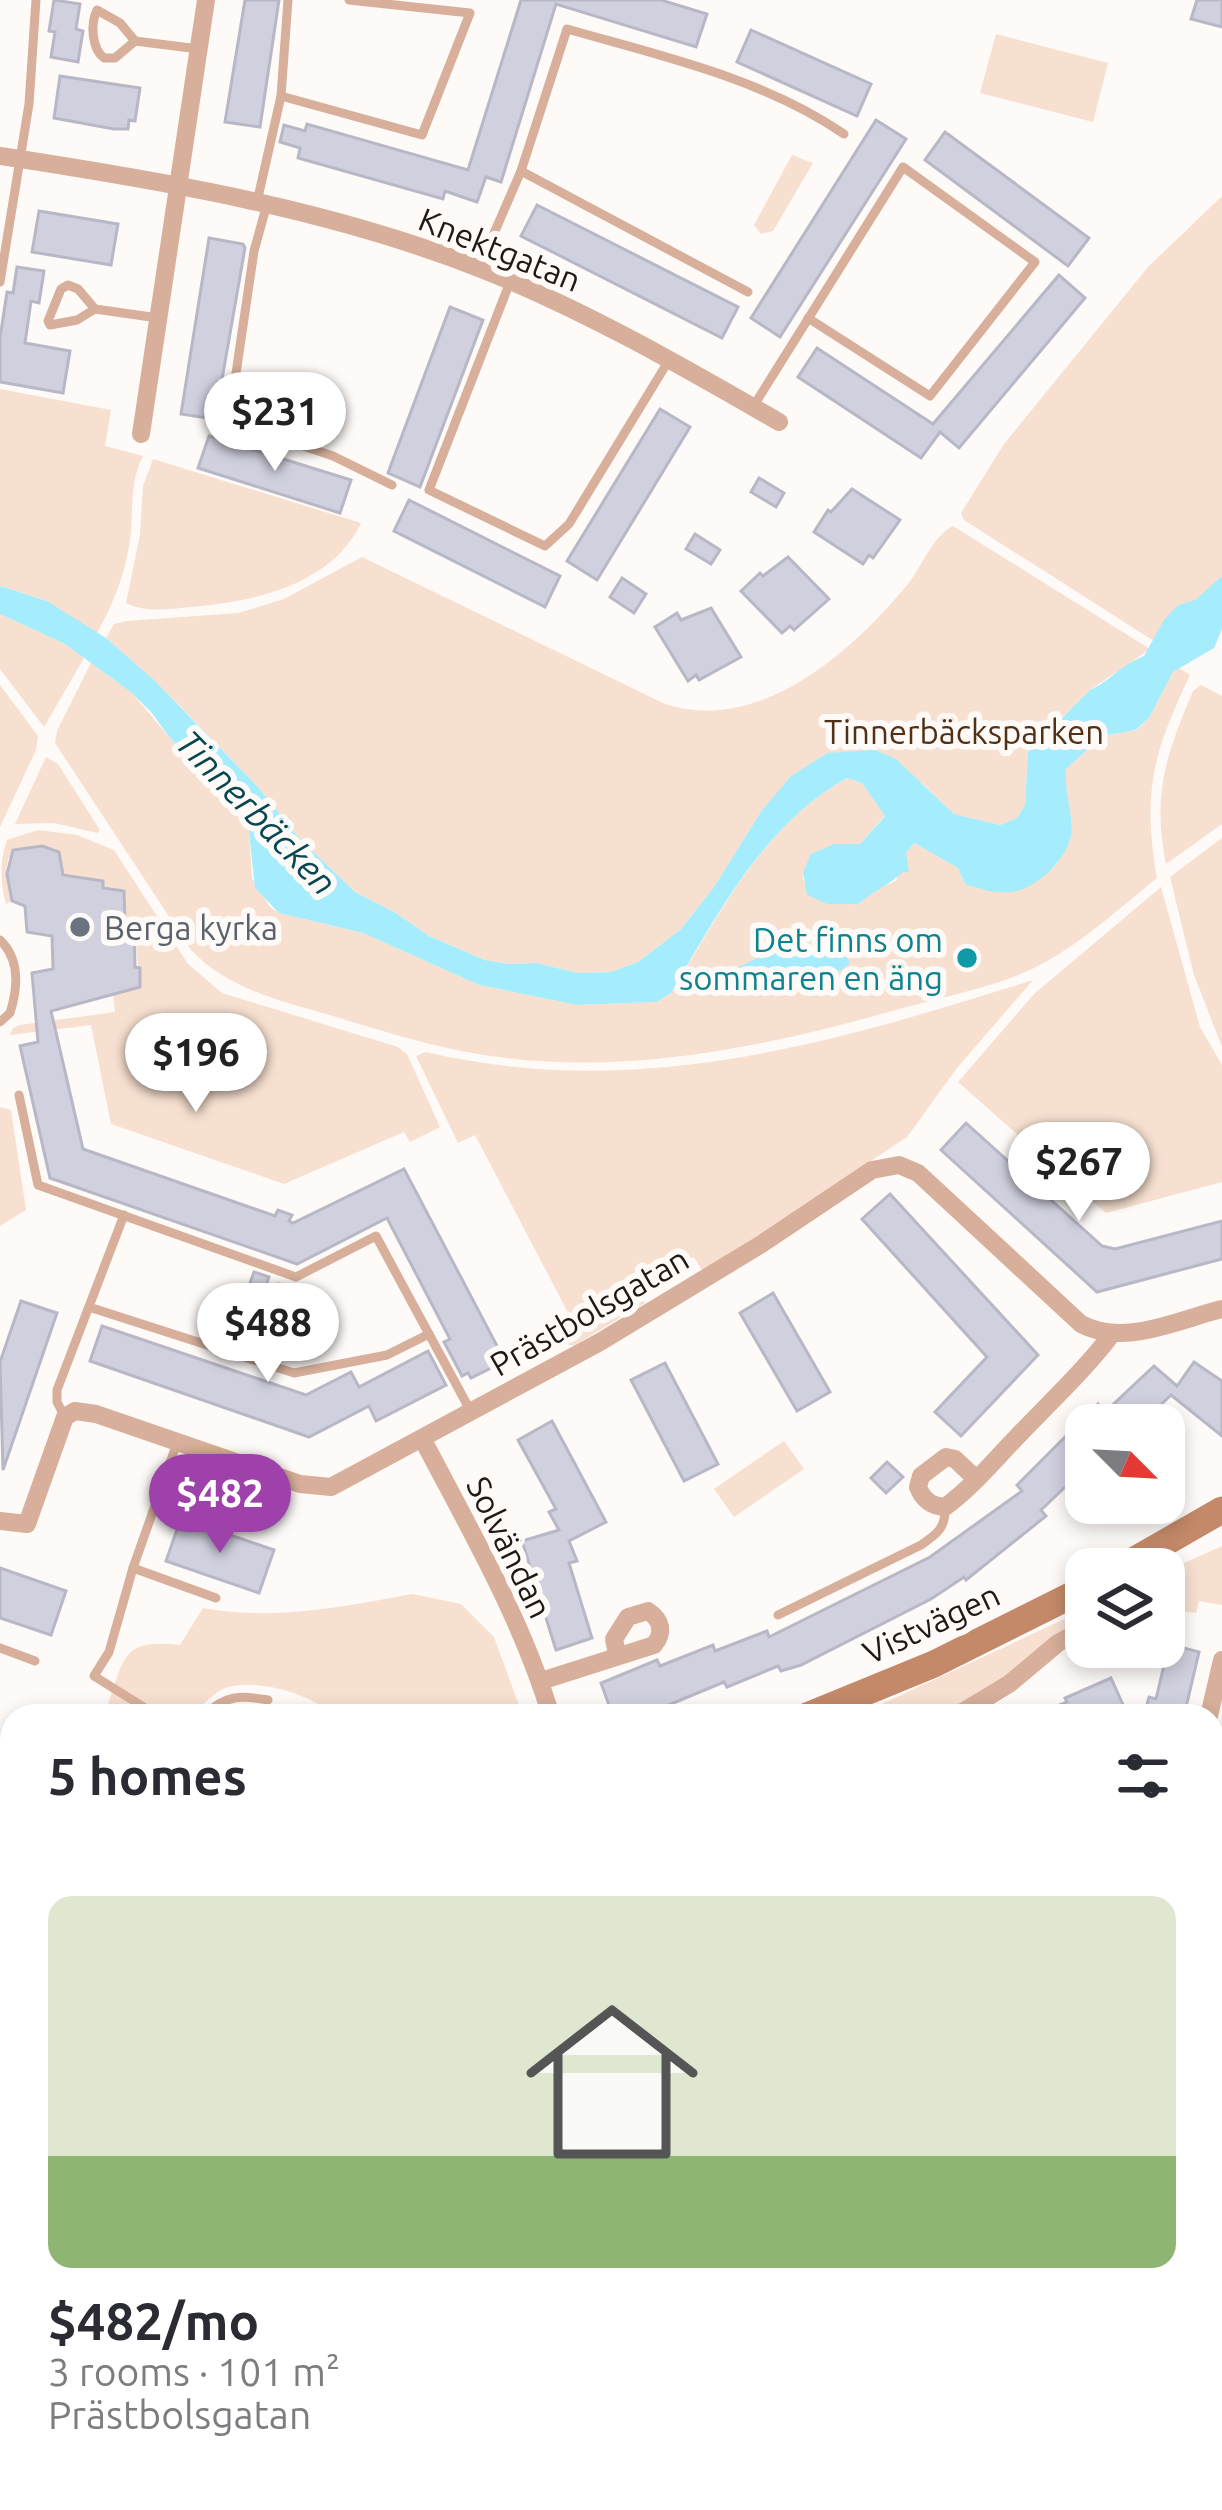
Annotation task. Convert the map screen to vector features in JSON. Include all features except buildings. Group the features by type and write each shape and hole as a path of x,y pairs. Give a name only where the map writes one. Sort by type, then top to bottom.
{"main road":[{"path":"1156,1548 1222,1510"},
{"path":"1184,1548 1222,1532"},
{"name":"Vistvägen","path":"836,1704 934,1664 1065,1599"}],"street":[{"path":"141,434 206,0"},
{"name":"Knektgatan","path":"10,158 178,183 364,230 479,268 669,360 779,422"},
{"name":"Prästbolsgatan","path":"65,1417 86,1411 300,1484 331,1486 600,1342 743,1256 872,1170 889,1165 918,1173 1081,1324 1112,1334"},
{"path":"976,1479 946,1456 917,1487 928,1503 945,1507 976,1479 1092,1360 1112,1334 1222,1310"},
{"path":"0,1521 27,1524 65,1417"},
{"name":"Solvändan","path":"423,1440 494,1576 548,1704"},
{"path":"976,1704 1010,1684 1065,1640"},
{"path":"541,1681 617,1654"},
{"path":"1212,1704 1222,1660"}],"lane":[{"path":"0,282 10,158 28,104 36,0"},
{"path":"288,0 281,96 229,421 333,456 392,485"},
{"path":"281,96 422,135 470,13 349,0"},
{"path":"135,40 116,58 104,58 94,38 97,10 120,23 135,40 199,49"},
{"path":"479,268 521,172 567,29 714,72 818,117 844,134"},
{"path":"753,407 808,318 903,167 1035,262 930,397 808,318"},
{"path":"521,172 748,292"},
{"path":"510,281 429,490 545,546 569,524 669,360"},
{"path":"94,309 78,289 68,285 61,289 48,321 58,326 94,309 158,318"},
{"path":"0,940 13,956 16,977 10,1013 0,1022"},
{"path":"19,1095 38,1186 296,1277 376,1236 472,1413"},
{"path":"65,1417 56,1390 124,1215"},
{"path":"89,1307 294,1373 387,1355 429,1334"},
{"path":"139,1704 94,1676 110,1652 133,1568 178,1442"},
{"path":"778,1615 921,1545 938,1534 946,1521 945,1507"},
{"path":"133,1568 216,1598"},
{"path":"0,1648 35,1661"},
{"path":"215,1704 236,1695 268,1700"}],"green space":[{"path":"996,34 1108,63 1093,122 980,93"},
{"path":"792,155 813,163 773,231 761,234 754,225"},
{"path":"1222,196 1222,576 1154,641 964,520 961,513 1004,444 1148,267"},
{"path":"0,389 111,410 105,446 143,456 134,484 123,572 97,633 47,601 0,586"},
{"path":"153,459 361,523 331,562 311,576 264,595 158,610 134,606 126,603 140,535 143,486"},
{"path":"953,526 1150,649 1090,690 1028,751 1025,805 1017,818 1000,825 954,814 922,783 827,753 791,777 762,810 714,887 681,929 638,962 611,972 578,973 536,963 485,960 429,936 355,892 300,839 258,787 176,702 106,638 114,624 127,621 239,613 284,599 362,557 665,704 700,711 735,708 801,681 860,636"},
{"path":"0,614 84,658 44,727 0,669"},
{"name":"Tinnerbäcksparken","path":"91,663 132,693 239,807 249,832 252,878 270,907 363,933 479,985 577,1005 657,1002 671,993 767,845 818,797 847,778 862,783 885,815 860,844 834,844 805,867 803,879 820,897 858,904 896,881 914,843 958,868 965,884 1036,882 1057,864 1064,850 1066,769 1103,736 1137,730 1149,718 1173,672 1179,668 1190,675 1154,774 1151,821 1157,878 1049,960 981,988 749,1045 652,1059 555,1062 485,1055 405,1037 263,995 207,965 191,950 55,743"},
{"path":"0,685 38,736 0,827"},
{"path":"1201,685 1222,696 1222,824 1166,864 1161,816 1164,775 1193,691"},
{"path":"46,757 58,764 100,830 97,833 54,823 15,824"},
{"path":"38,830 77,835 114,850 188,964 222,993 398,1047 407,1054 440,1127 410,1142 404,1132 284,1184 111,1124 91,1025 10,1035 20,1025 115,1012 113,994 140,987 134,923 125,921 124,892 103,888 102,881 63,875 55,849 13,850 6,875 12,901 6,904 2,871 7,840"},
{"path":"1222,838 1222,1047 1194,975 1170,877"},
{"path":"1161,887 1200,1027 1222,1065 1222,1182 1106,1213 958,1082 1034,994"},
{"path":"1033,980 957,1068 907,1137 703,1272 694,1257 638,1287 645,1303 575,1345 569,1345 561,1334 575,1326 475,1135 458,1143 416,1056 426,1052 504,1066 582,1071 658,1068 809,1044"},
{"path":"0,1107 11,1110 26,1210 0,1226"},
{"path":"277,1281 309,1292 292,1336 261,1325"},
{"path":"784,1441 804,1469 734,1517 714,1489"},
{"path":"1222,1546 1222,1605 1199,1601 1196,1613 1185,1612 1185,1563"},
{"path":"412,1594 461,1604 494,1637 519,1704 316,1704 269,1687 241,1685 228,1687 203,1704 108,1704 129,1654 147,1645 180,1645 203,1608 282,1613"},
{"path":"1065,1619 1065,1631 965,1704 882,1704"}],"water":[{"name":"Tinnerbäcken","path":"1222,576 1222,629 1214,648 1173,672 1149,718 1136,730 1103,736 1066,769 1071,835 1057,863 1040,879 1012,892 976,888 965,884 958,868 914,843 906,853 909,872 858,904 827,904 807,895 803,872 811,854 834,844 860,844 885,816 862,783 847,778 818,797 767,845 725,903 671,993 657,1002 577,1005 479,985 363,933 279,913 255,888 249,832 239,807 171,739 151,712 65,644 0,614 0,586 47,601 106,638 154,680 355,892 429,936 485,960 536,963 578,973 611,972 638,962 681,929 714,887 762,810 791,776 827,753 875,750 896,759 954,814 1000,825 1017,818 1025,805 1028,752 1090,690 1144,656 1178,605 1195,600"},
{"path":"840,945 850,963 808,986 760,993 736,978 739,967 771,951"}],"place":[{"name":"Berga kyrka","path":"80,927"},
{"name":"Det finns om sommaren en äng","path":"967,958"}]}
